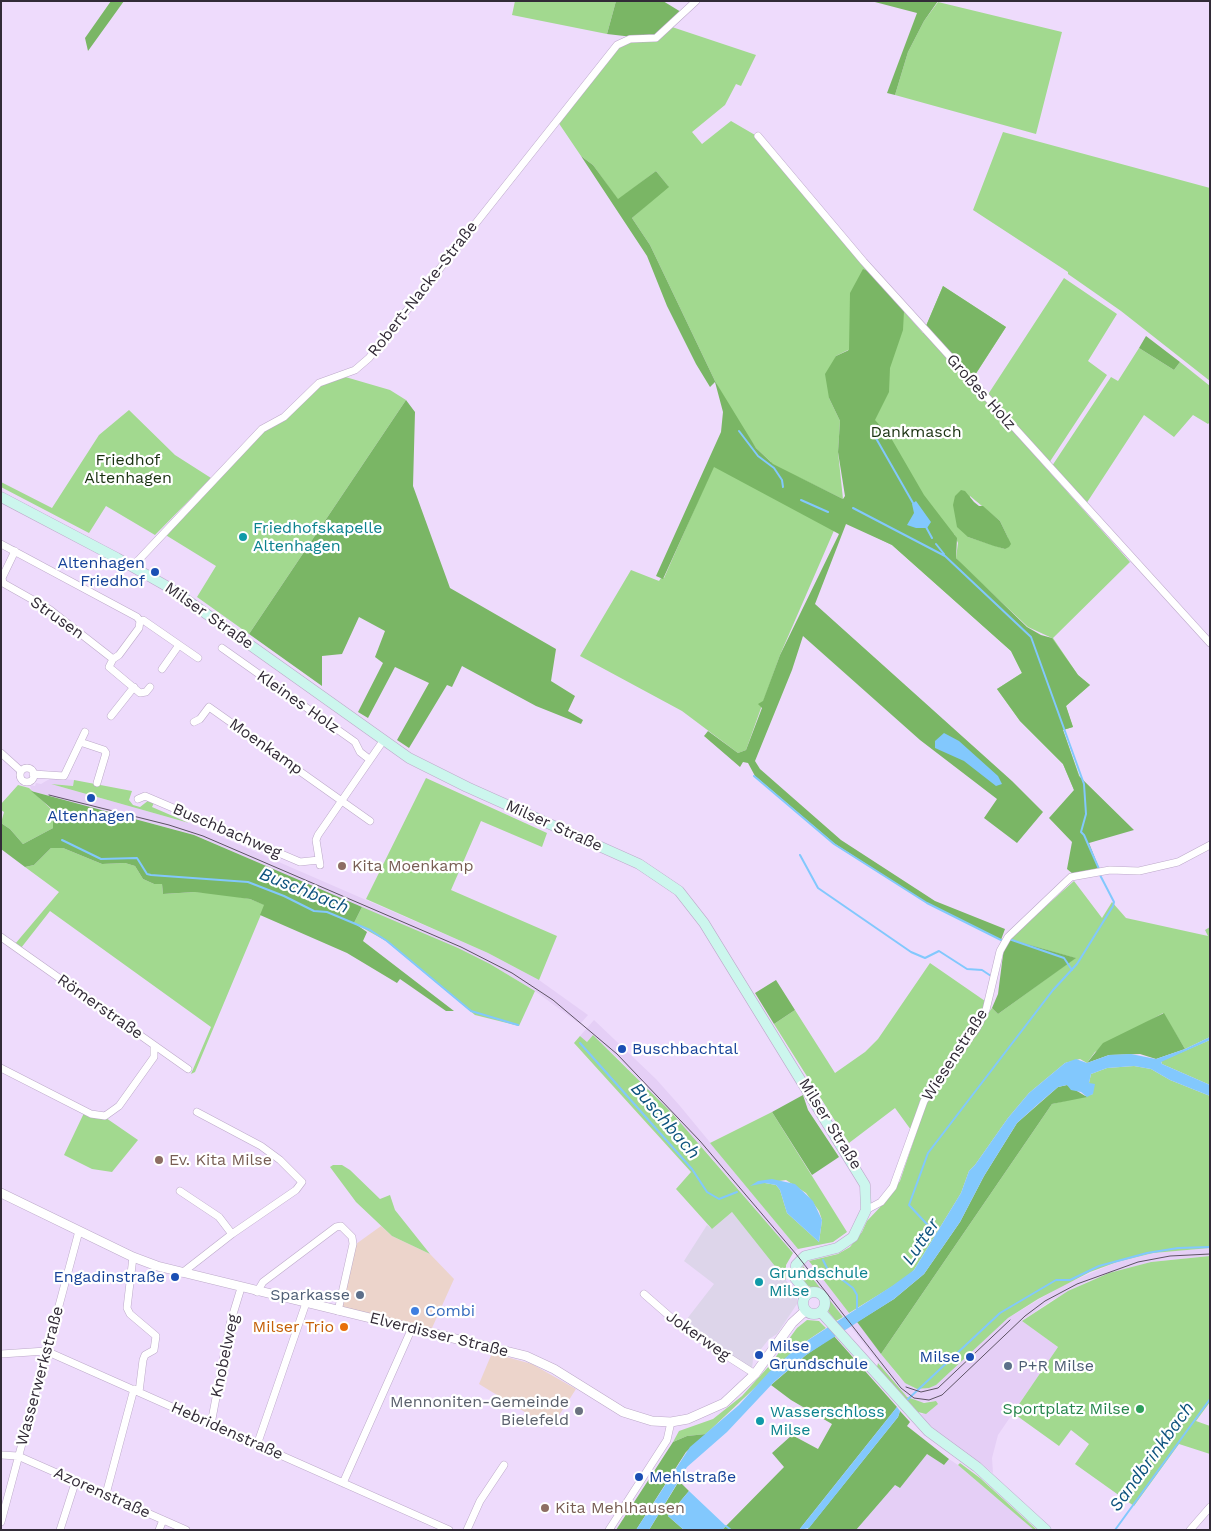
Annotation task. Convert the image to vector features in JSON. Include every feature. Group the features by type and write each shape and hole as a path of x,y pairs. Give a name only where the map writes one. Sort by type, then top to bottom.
{"main road":[{"name":"Milser Straße","path":"1,497 133,566 201,610 383,741 431,770 639,864 679,891 704,923 862,1176 867,1193 866,1210 856,1232 846,1243 837,1248 805,1256 795,1268 795,1278 808,1294"},
{"path":"823,1315 824,1298 818,1293 808,1294 802,1303 805,1311 823,1315 928,1431 982,1471 1046,1530"}],"street":[{"name":"Robert-Nacke-Straße","path":"133,566 262,428 284,417 319,383 355,370 368,358 617,45 630,39 656,38 696,1"},
{"name":"Großes Holz","path":"758,136 864,262 1210,643"},
{"path":"1,544 135,615 140,621 139,628 119,655 113,658 109,668 140,692 146,692 150,687"},
{"name":"Strusen","path":"15,551 2,578 3,583 49,609 113,658"},
{"path":"140,621 144,620 198,658"},
{"path":"162,669 179,645"},
{"name":"Kleines Holz","path":"222,648 355,742 360,752 369,759"},
{"path":"111,716 134,687"},
{"name":"Moenkamp","path":"194,722 200,719 208,707 370,821"},
{"path":"1,753 21,771 29,768 33,774 64,776 85,732"},
{"path":"341,801 383,741"},
{"path":"80,742 104,750 106,753 97,783"},
{"name":"Buschbachweg","path":"138,799 145,796 300,862 319,863 316,837 341,801"},
{"name":"Wiesenstraße","path":"866,1210 881,1202 893,1186 924,1101 977,1028 986,1010 1000,951 1008,937 1071,877 1110,870 1139,870 1178,862 1210,845"},
{"name":"Römerstraße","path":"1,937 154,1048 154,1057 119,1106 105,1116 91,1114 1,1068"},
{"path":"154,1048 188,1069"},
{"path":"182,1273 232,1234 296,1190 302,1182 266,1150 197,1112"},
{"path":"180,1190 219,1217 232,1234"},
{"name":"Elverdisser Straße","path":"1,1194 133,1257 182,1273 526,1356 554,1369 623,1412 652,1420 671,1422 696,1417 716,1408 732,1397 755,1374 792,1324 805,1311"},
{"path":"257,1292 263,1282 336,1227 341,1226 352,1237 353,1244 338,1311"},
{"name":"Wasserwerkstraße","path":"1,1522 79,1231"},
{"path":"106,1494 143,1360 145,1355 154,1350 156,1336 130,1314 126,1308 133,1257"},
{"name":"Knobelweg","path":"210,1424 230,1324 241,1288"},
{"name":"Jokerweg","path":"644,1294 683,1328 755,1374"},
{"path":"257,1445 306,1304"},
{"path":"342,1483 412,1328"},
{"name":"Hebridenstraße","path":"1,1354 46,1351 448,1530"},
{"path":"609,1530 668,1440 671,1422"},
{"name":"Azorenstraße","path":"1,1455 18,1456 186,1530"},
{"path":"467,1530 480,1500 504,1465"},
{"path":"60,1530 76,1480"},
{"path":"1190,1530 1210,1507"},
{"path":"159,1530 163,1520"}],"shaded area":[{"path":"51,778 74,780 73,786 51,784 189,823 488,953 539,980 588,1015 580,1024 535,991 490,964 195,835 31,791 30,785 41,784"},
{"path":"594,1020 656,1079 798,1249 793,1253 704,1149 625,1065 593,1035 587,1042 580,1036"},
{"path":"732,1212 776,1265 797,1297 797,1304 777,1334 769,1339 753,1359 752,1369 683,1324 714,1284 684,1261 707,1225 712,1229"},
{"path":"381,1226 392,1236 430,1254 454,1279 432,1328 342,1307 356,1244"},
{"path":"1210,1248 1210,1256 1151,1262 1089,1281 1049,1302 1022,1321 1058,1347 998,1435 992,1458 993,1473 936,1431 916,1411 922,1414 936,1401 917,1402 903,1394 850,1326 857,1322 900,1378 914,1388 923,1389 1008,1318 1063,1285 1117,1262 1153,1253"},
{"path":"809,1261 849,1313 843,1317 803,1266"},
{"path":"492,1353 532,1364 576,1389 551,1428 479,1384"},
{"path":"927,1454 944,1465 949,1459 958,1465 1034,1530 856,1530 895,1485 899,1488"}],"green space":[{"path":"111,1 124,1 88,51 85,38"},
{"path":"515,1 616,1 607,34 512,15"},
{"path":"616,1 663,1 681,12 656,35 633,37 607,34"},
{"path":"871,1 938,1 924,21 908,52 895,95 887,93 917,13"},
{"path":"938,2 1062,32 1036,134 895,95 908,52 924,21"},
{"name":"Dankmasch","path":"672,27 756,55 741,86 736,84 725,105 692,132 702,144 731,121 755,135 859,260 923,333 943,286 1006,327 970,383 1130,562 1053,638 1078,675 1090,685 1066,706 1073,727 1063,730 1083,786 1074,790 1063,764 1020,721 997,689 1022,673 1011,651 892,545 839,519 780,655 746,750 738,753 682,711 580,656 631,570 659,581 661,578 664,578 713,467 771,462 756,448 735,418 715,381 650,245 632,218 668,186 656,171 618,200 593,165 581,156 558,122 619,46","holes":["848,350 846,495 844,502 796,476 843,499 838,452 840,421 829,398 836,356","970,496 1000,521 1008,538 1005,549 968,537","954,534 958,543 956,558 964,567 1028,627 1052,638 1031,637 945,556"]},
{"path":"1003,132 1210,188 1210,381 1121,311 1068,274 1068,272 973,210"},
{"path":"581,156 593,165 618,199 656,171 669,187 632,218 650,245 715,381 756,448 773,464 843,499 845,496 838,452 840,421 829,398 825,374 836,356 849,350 850,293 863,269 868,271 904,311 903,330 890,368 889,392 875,420 891,438 924,495 957,538 956,558 1027,627 1041,635 1052,638 1078,675 1090,685 1066,706 1073,727 1063,730 1079,776 1134,830 1089,843 1099,868 1073,874 1067,869 1072,842 1049,818 1074,790 1063,764 1020,721 997,689 1022,673 1011,651 892,545 846,524 815,604 1012,781 1043,812 1017,843 984,818 997,799 920,740 803,636 792,670 755,761 760,769 841,840 935,901 1005,929 1001,940 927,903 835,844 755,776 748,763 743,762 740,767 704,736 708,731 738,753 746,750 762,708 758,704 763,701 780,655 839,534 714,467 663,579 656,576 721,432 723,412 715,382 710,387 696,364 667,306 647,256"},
{"path":"1064,278 1117,314 1088,361 1107,375 1049,463 987,396"},
{"path":"943,286 1006,327 973,378 926,326"},
{"path":"1146,336 1180,362 1174,370 1139,348"},
{"path":"1139,348 1174,370 1180,362 1210,386 1210,422 1208,424 1193,415 1174,437 1144,415 1086,504 1052,466 1111,377 1118,381"},
{"name":"Friedhof Altenhagen","path":"342,376 390,390 406,400 249,634 197,597 216,566 164,534 264,429 321,385"},
{"path":"406,400 415,412 413,486 450,588 556,649 551,681 575,696 568,711 583,720 581,724 536,706 462,666 452,687 447,685 409,748 397,740 429,683 395,667 368,718 358,712 383,663 375,657 385,631 359,617 342,654 322,656 322,686 249,634"},
{"name":"Friedhof Altenhagen","path":"129,410 175,455 211,478 155,535 106,506 89,533 1,487 1,482 52,508 99,435"},
{"path":"961,490 965,491 974,502 979,506 983,506 1000,521 1011,544 1009,547 1005,549 968,537 957,527 953,505 955,496"},
{"path":"426,778 547,833 542,847 481,821 451,890 557,936 539,980 488,953 366,899"},
{"path":"74,780 132,791 129,800 133,805 140,807 149,800 154,803 152,807 189,823 51,784 73,786"},
{"path":"18,785 29,788 53,811 53,828 23,844 10,829 1,823 4,812 1,810 1,804"},
{"path":"31,791 194,835 362,907 354,923 367,932 363,941 454,1011 446,1011 400,979 397,983 347,953 260,915 264,905 250,899 195,892 163,894 162,884 154,884 143,879 135,866 125,863 102,864 63,848 51,848 34,865 25,867 1,849 1,823 10,829 23,844 53,828 53,810"},
{"path":"51,848 63,848 102,864 125,863 135,866 143,879 154,884 162,884 163,894 218,893 250,899 265,905 195,1072 191,1074 211,1027 50,911 21,948 15,944 59,892 25,867 34,865"},
{"path":"1074,881 1102,918 1112,902 1126,918 1208,936 1205,930 1210,927 1210,1037 1185,1049 1163,1013 1095,1052 1087,1063 1080,1059 1065,1063 1029,1093 969,1171 961,1193 914,1270 906,1278 849,1313 809,1261 838,1254 850,1247 862,1232 867,1221 885,1202 900,1181 926,1104 992,1008 998,1014 1075,958 1009,939"},
{"path":"362,907 458,948 490,964 535,991 519,1026 475,1015 386,941 354,923"},
{"path":"1009,939 1076,958 998,1014 992,1008 998,994 1004,947"},
{"path":"930,963 985,1001 984,1010 975,1026 920,1101 911,1130 895,1108 849,1143 774,1024 795,1010 835,1073 865,1052 878,1039"},
{"path":"776,980 795,1010 774,1024 755,993"},
{"path":"1164,1013 1185,1049 1156,1059 1140,1054 1109,1055 1087,1063 1103,1043"},
{"path":"593,1035 672,1113 793,1253 786,1265 786,1280 732,1212 712,1229 676,1189 691,1172 574,1043 580,1036 587,1042"},
{"path":"1210,1040 1210,1085 1162,1064 1161,1061"},
{"path":"1134,1066 1151,1069 1170,1080 1210,1096 1210,1248 1153,1253 1117,1262 1090,1272 1038,1299 1008,1318 936,1385 917,1389 905,1383 881,1354 1052,1104 1093,1094 1089,1083 1091,1074 1107,1068"},
{"path":"1067,1085 1087,1097 1052,1104 881,1354 857,1322 894,1299 924,1274 960,1222 984,1176 1017,1123 1058,1087"},
{"path":"803,1095 808,1110 839,1157 812,1175 772,1112"},
{"path":"772,1112 847,1232 833,1242 798,1249 710,1143","holes":["786,1180 806,1193 819,1211 822,1220 819,1242 787,1213 780,1190 776,1185 765,1183"]},
{"path":"84,1113 95,1118 106,1118 138,1140 112,1172 92,1169 64,1155"},
{"path":"342,1165 350,1170 380,1199 390,1195 395,1210 430,1254 392,1236 356,1202 330,1167"},
{"path":"1210,1256 1210,1402 1196,1421 1210,1426 1210,1454 1179,1444 1134,1506 1075,1464 1089,1444 1071,1430 1059,1446 1013,1413 1058,1347 1022,1321 1068,1291 1109,1273 1151,1262"},
{"path":"803,1266 843,1317 836,1321 828,1311 825,1295 805,1284 800,1274"},
{"path":"807,1320 819,1321 826,1328 799,1346 706,1434 687,1436 673,1442 679,1431 713,1419 742,1396 769,1366 797,1328"},
{"path":"834,1336 897,1407 799,1530 722,1530 784,1467 772,1453 792,1435 818,1449 832,1424 791,1400 771,1385 806,1355"},
{"path":"878,1363 907,1397 924,1403 936,1401 938,1404 926,1414 918,1412 877,1367"},
{"path":"900,1411 910,1422 907,1426 949,1459 944,1465 927,1454 900,1488 895,1485 856,1530 807,1530 898,1417"},
{"path":"706,1434 686,1452 636,1530 616,1530 673,1442 687,1436"},
{"path":"960,1463 980,1478 1037,1530 1034,1530 958,1465"},
{"path":"679,1481 689,1491 668,1516 684,1530 649,1530"}],"water":[{"path":"916,501 931,522 927,528 916,528 907,525 914,513 912,504"},
{"path":"944,733 959,741 998,776 1002,784 996,786 964,761 935,748 935,741"},
{"path":"1210,1037 1210,1040 1161,1062 1210,1085 1210,1096 1170,1080 1151,1069 1134,1066 1107,1068 1091,1074 1089,1083 1095,1084 1093,1094 1087,1097 1081,1092 1071,1090 1067,1085 1058,1087 1037,1105 1017,1123 984,1176 960,1222 924,1274 894,1299 806,1355 774,1382 727,1432 687,1467 649,1530 636,1530 690,1447 739,1405 769,1372 799,1346 914,1270 961,1193 969,1171 1029,1093 1065,1063 1076,1059 1087,1063 1109,1055 1131,1054 1156,1059 1185,1049"},
{"path":"772,1179 795,1184 813,1201 822,1220 819,1242 787,1213 780,1190 776,1185 765,1183 750,1186 758,1181"},
{"path":"897,1407 900,1411 898,1417 809,1528 799,1530"},
{"path":"689,1491 726,1526 722,1530 684,1530 668,1516"}],"waterway":[{"path":"739,431 758,456 774,468 782,480 783,487"},
{"path":"873,433 913,503"},
{"path":"801,500 828,512"},
{"path":"853,508 945,556 1031,637 1084,784 1086,814 1081,832 1099,869"},
{"path":"926,527 932,538"},
{"path":"936,544 944,554"},
{"path":"754,776 834,844 927,903 1001,940"},
{"name":"Buschbach","path":"62,840 101,859 137,858 147,874 248,882 284,896 314,911 327,912 370,930 387,941 471,1011 518,1025"},
{"path":"800,855 818,888 911,952 925,958 939,951 967,969 982,970 991,976"},
{"name":"Lutter","path":"938,1236 909,1205 928,1153 1053,990 1077,964 1113,906 1114,902 1100,875"},
{"path":"1009,939 1064,958 1072,970"},
{"name":"Buschbach","path":"580,1043 692,1169 707,1192 719,1199 737,1192"},
{"path":"906,1401 1000,1313 1056,1280 1070,1280 1099,1266 1147,1253 1178,1248 1210,1247"},
{"name":"Buschbach","path":"823,1260 827,1268 853,1288 857,1295 857,1309"},
{"name":"Sandbrinkbach","path":"1115,1530 1210,1399"},
{"path":"726,1526 731,1530"}],"tram line":[{"path":"49,795 169,825 203,836 461,947 512,973 553,1000 617,1054 700,1141 796,1254 901,1388 914,1398 929,1400 942,1395 1025,1316 1045,1301 1077,1284 1138,1262 1170,1256 1210,1254"},
{"path":"906,1387 921,1392 938,1388 1010,1320"}],"place":[{"name":"Friedhofskapelle Altenhagen","path":"243,537"},
{"name":"Altenhagen Friedhof","path":"155,572"},
{"name":"Altenhagen","path":"91,798"},
{"name":"Kita Moenkamp","path":"342,866"},
{"name":"Buschbachtal","path":"622,1049"},
{"name":"Ev. Kita Milse","path":"159,1160"},
{"name":"Engadinstraße","path":"175,1277"},
{"name":"Grundschule Milse","path":"759,1282"},
{"name":"Sparkasse","path":"360,1295"},
{"name":"Combi","path":"415,1311"},
{"name":"Milser Trio","path":"344,1327"},
{"name":"Milse Grundschule","path":"759,1355"},
{"name":"Milse","path":"970,1357"},
{"name":"P+R Milse","path":"1008,1366"},
{"name":"Sportplatz Milse","path":"1140,1409"},
{"name":"Mennoniten-Gemeinde Bielefeld","path":"579,1411"},
{"name":"Wasserschloss Milse","path":"760,1421"},
{"name":"Mehlstraße","path":"639,1477"},
{"name":"Kita Mehlhausen","path":"545,1508"}]}
